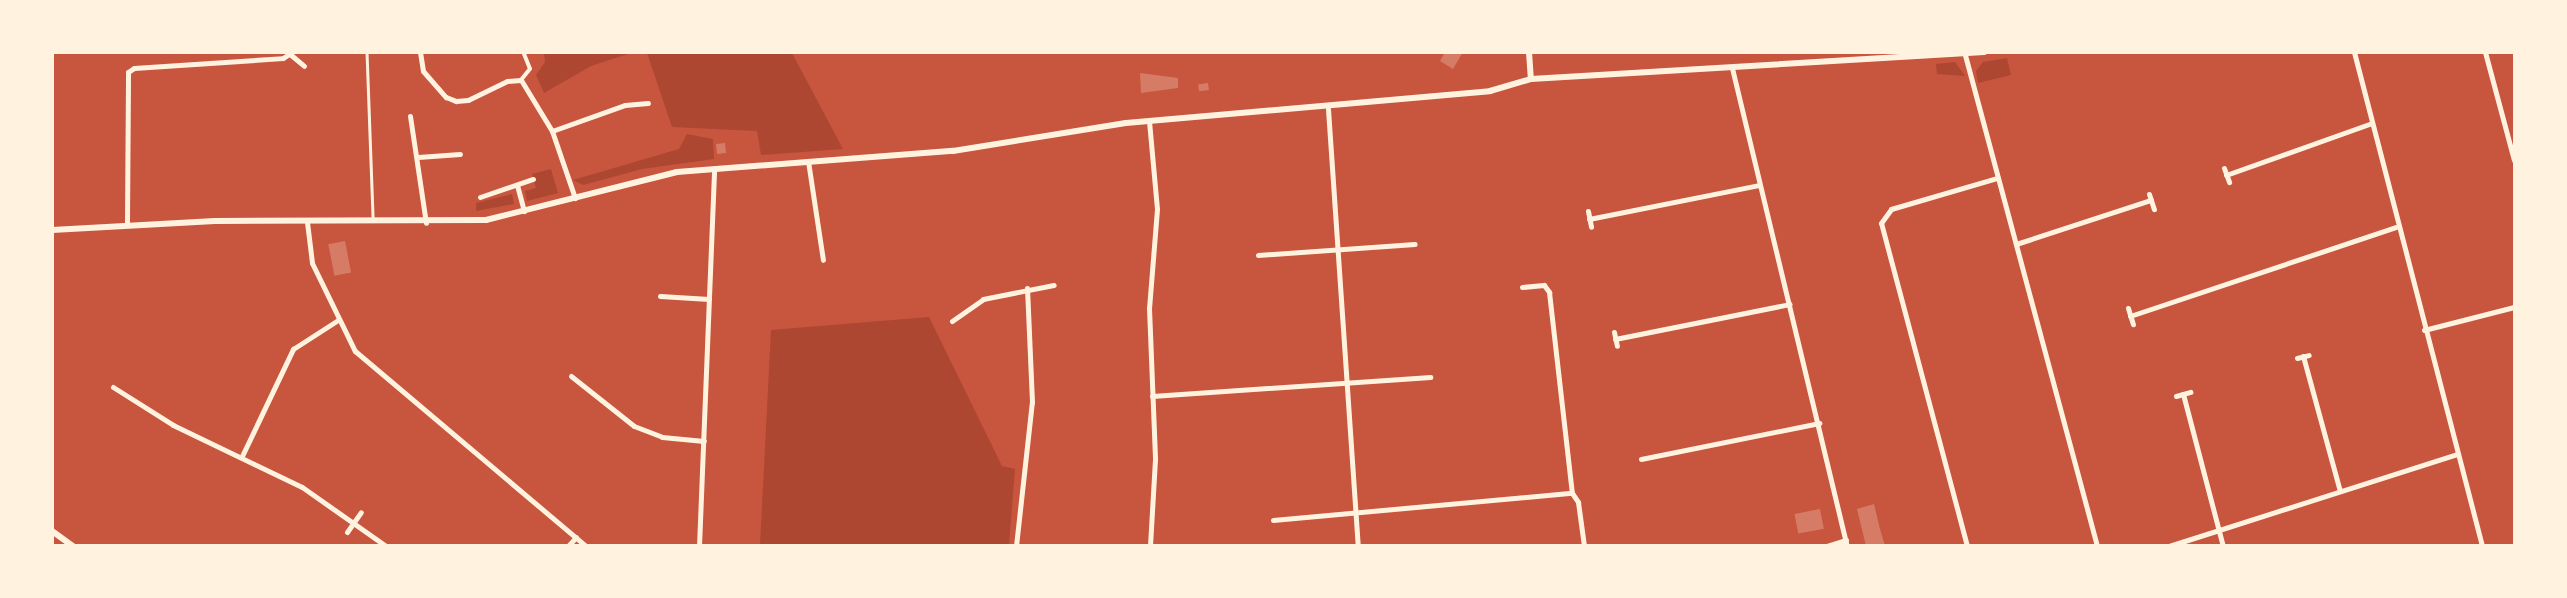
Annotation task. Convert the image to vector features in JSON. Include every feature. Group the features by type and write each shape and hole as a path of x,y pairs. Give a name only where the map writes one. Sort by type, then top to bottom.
{"street":[{"path":"420,52 423,71 446,97 456,101 468,100 506,81 521,80 530,69 523,52"},
{"path":"1529,52 1531,79"},
{"path":"52,230 127,223 426,223 485,220 677,172 953,151 1149,121 1328,109 1490,91 1531,79 1984,52"},
{"path":"2354,52 2396,226 2482,545"},
{"path":"2485,52 2515,160"},
{"path":"127,223 128,72 134,68 291,54 304,66"},
{"path":"1965,55 2097,545"},
{"path":"1732,68 1847,543 1827,545"},
{"path":"521,80 552,131 575,198"},
{"path":"552,131 625,105 648,103"},
{"path":"1328,109 1358,545"},
{"path":"410,116 426,223"},
{"path":"1149,121 1157,209 1149,308 1152,396 1150,545"},
{"path":"2229,183 2225,171 2372,123"},
{"path":"418,158 460,154"},
{"path":"808,161 823,260"},
{"path":"699,545 714,168"},
{"path":"1967,545 1881,223 1891,209 1997,178"},
{"path":"480,197 533,179"},
{"path":"517,185 524,211"},
{"path":"1589,219 1759,185"},
{"path":"2016,244 2150,197 2154,209"},
{"path":"1588,211 1591,227"},
{"path":"307,222 312,263 338,320 361,356 586,545"},
{"path":"2130,316 2396,226"},
{"path":"1258,255 1415,244"},
{"path":"952,321 984,299 1027,288 1054,285"},
{"path":"1522,287 1544,285 1549,292 1572,493 1578,502 1584,545"},
{"path":"1016,545 1032,402 1027,288"},
{"path":"660,296 709,299"},
{"path":"1617,346 1614,335 1790,304"},
{"path":"2424,330 2515,307"},
{"path":"2128,308 2133,324"},
{"path":"242,456 293,349 338,320"},
{"path":"2303,356 2340,491"},
{"path":"571,376 634,426 662,437 704,440"},
{"path":"1152,396 1430,377"},
{"path":"113,387 173,425 302,487 386,545"},
{"path":"2176,396 2190,392"},
{"path":"2183,394 2223,545"},
{"path":"1641,459 1819,423"},
{"path":"2169,545 2458,454"},
{"path":"1273,520 1572,493"},
{"path":"348,532 361,512"},
{"path":"52,531 73,545"},
{"path":"568,545 576,537"}],"lane":[{"path":"367,52 373,223"}],"shaded area":[{"path":"544,52 631,53 591,66 544,93 536,75 545,62"},
{"path":"647,53 792,53 843,149 761,155 757,131 672,127"},
{"path":"2007,58 2011,75 1978,83 1976,71 1983,62"},
{"path":"1955,62 1965,76 1937,74 1936,64"},
{"path":"687,134 713,139 714,159 642,169 583,185 573,180 679,149"},
{"path":"551,169 558,193 527,201 525,191 536,188 532,174"},
{"path":"512,194 514,204 476,211 476,203"},
{"path":"929,317 1002,466 1015,469 1009,545 760,545 771,330"}],"building":[{"path":"1445,52 1463,52 1453,69 1440,61"},
{"path":"1140,73 1178,78 1178,88 1141,93"},
{"path":"1208,83 1209,90 1199,91 1198,84"},
{"path":"725,143 726,153 717,154 716,144"},
{"path":"345,241 351,272 334,276 328,244"},
{"path":"1874,504 1885,546 1866,546 1857,509"},
{"path":"1820,509 1824,529 1798,534 1794,514"}]}
